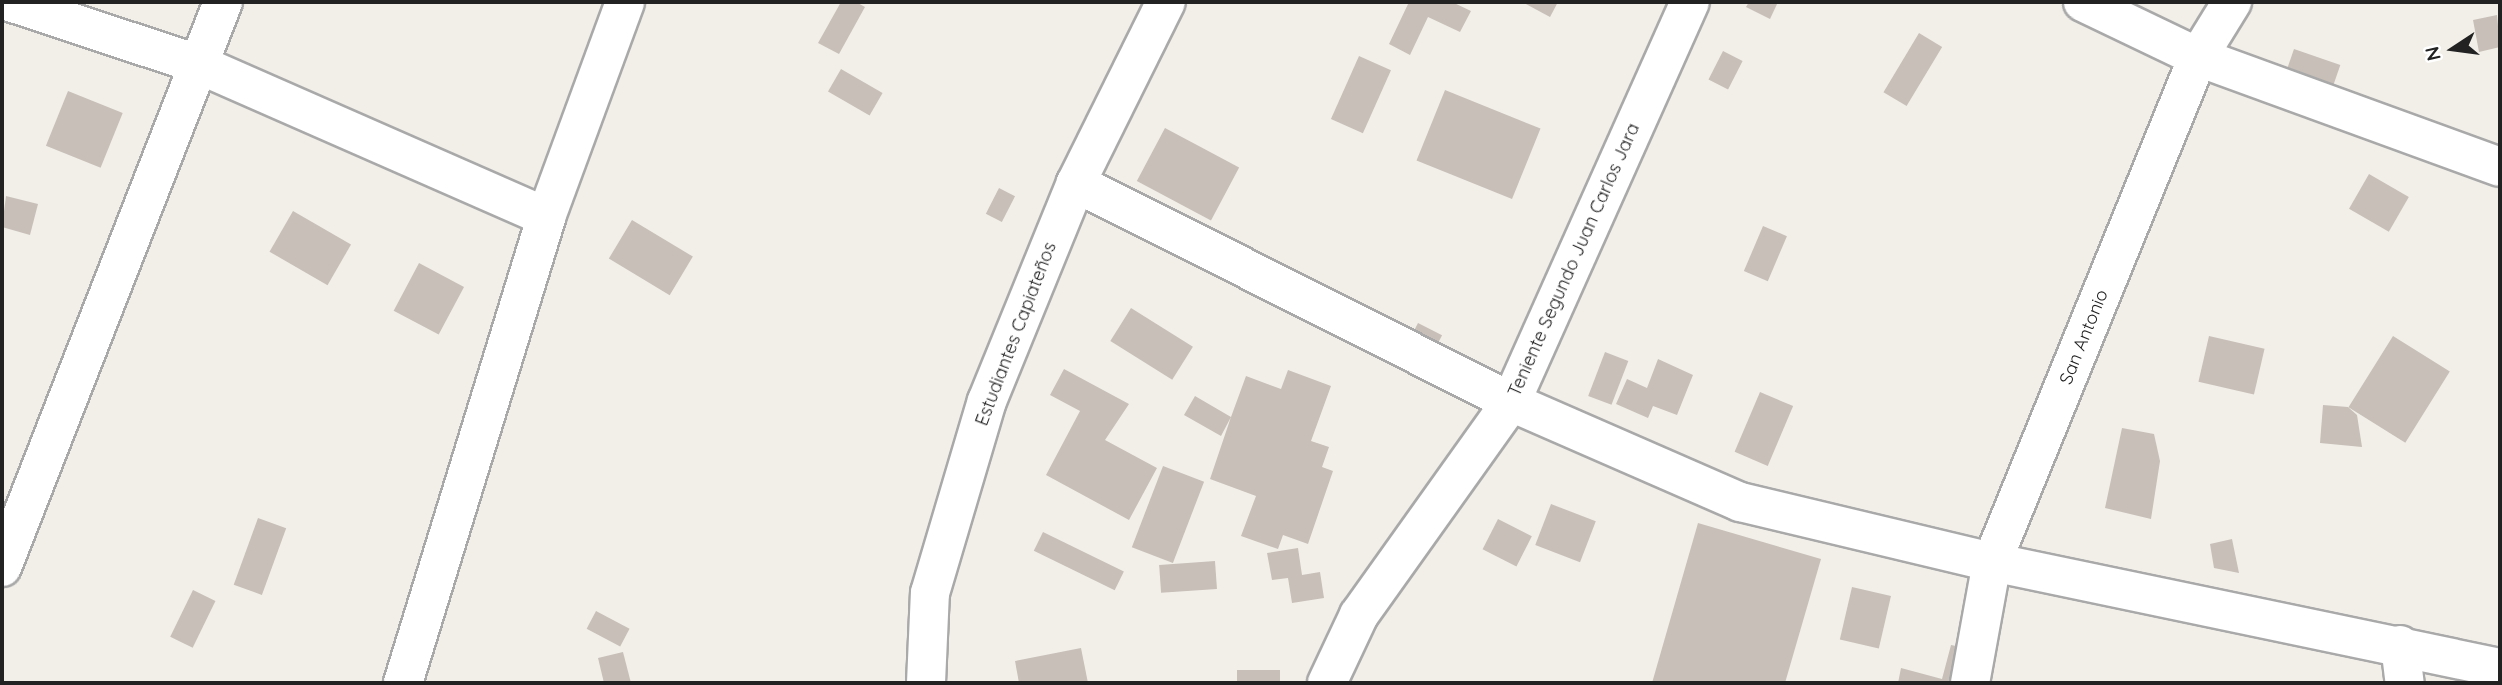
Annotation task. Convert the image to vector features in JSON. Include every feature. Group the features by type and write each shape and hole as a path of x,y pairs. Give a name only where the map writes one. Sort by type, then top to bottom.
{"street":[{"path":"10,2 198,64 546,217"},
{"path":"2,567 223,2"},
{"path":"403,683 546,217 625,2"},
{"name":"Estudiantes Capiateños","path":"926,683 930,593 980,426 1076,183 1166,2"},
{"name":"Teniente Segundo Juan Carlos Jara","path":"1327,683 1359,615 1511,402 1690,2"},
{"path":"2083,2 2198,57 2500,167"},
{"name":"San Antonio","path":"1969,683 1992,562 2198,57 2232,2"},
{"path":"1076,183 1511,402 1740,502 1992,562 2500,668"},
{"path":"2400,645 2406,683"}],"building":[{"path":"841,2 856,2 865,7 839,54 818,43"},
{"path":"1409,2 1452,2 1471,11 1460,32 1428,17 1410,55 1389,44"},
{"path":"1522,2 1558,2 1550,17"},
{"path":"1749,2 1778,2 1770,19 1746,7"},
{"path":"2497,15 2500,47 2479,52 2473,20"},
{"path":"1919,33 1942,47 1907,106 1883,92"},
{"path":"2294,49 2340,65 2333,85 2287,69"},
{"path":"1723,51 1743,61 1728,89 1708,80"},
{"path":"1359,56 1391,70 1363,133 1331,119"},
{"path":"841,69 883,93 870,116 828,92"},
{"path":"1445,90 1540,129 1512,199 1417,160"},
{"path":"68,91 123,113 101,168 46,146"},
{"path":"1165,128 1239,167 1211,220 1137,181"},
{"path":"2369,174 2409,197 2389,232 2349,209"},
{"path":"999,188 1015,196 1002,222 986,214"},
{"path":"6,196 38,204 30,235 2,227"},
{"path":"293,211 351,244 328,285 270,252"},
{"path":"632,220 693,257 670,295 609,259"},
{"path":"1763,226 1787,236 1768,281 1744,271"},
{"path":"419,263 464,287 439,335 394,311"},
{"path":"1131,308 1193,347 1172,380 1110,341"},
{"path":"1418,323 1442,335 1432,355 1408,343"},
{"path":"2209,336 2265,349 2254,395 2198,382"},
{"path":"2393,336 2450,372 2405,443 2348,407"},
{"path":"1605,352 1628,361 1611,405 1588,396"},
{"path":"1658,359 1693,375 1677,415 1653,406 1648,418 1616,404 1627,379 1647,388"},
{"path":"1064,369 1129,404 1105,440 1157,468 1129,520 1046,475 1080,411 1050,395"},
{"path":"1288,370 1331,386 1311,441 1329,447 1322,467 1333,471 1308,544 1283,535 1278,549 1241,536 1256,496 1210,479 1246,376 1281,389"},
{"path":"1760,392 1793,406 1768,466 1735,452"},
{"path":"1195,396 1231,417 1221,436 1184,415"},
{"path":"2323,405 2348,407 2357,415 2362,447 2320,443"},
{"path":"2122,428 2154,434 2160,461 2151,519 2105,508"},
{"path":"1163,466 1204,482 1173,563 1132,547"},
{"path":"1551,504 1596,521 1580,562 1535,545"},
{"path":"258,518 286,528 262,595 234,585"},
{"path":"1498,519 1532,536 1516,567 1483,549"},
{"path":"1698,523 1821,559 1785,683 1652,683"},
{"path":"1043,532 1124,571 1115,590 1034,551"},
{"path":"2232,539 2239,573 2214,568 2210,544"},
{"path":"1298,548 1302,575 1320,572 1324,598 1292,603 1288,578 1272,580 1267,553"},
{"path":"1215,561 1217,589 1161,593 1159,565"},
{"path":"1852,587 1891,596 1879,649 1840,640"},
{"path":"193,590 215,601 193,648 170,637"},
{"path":"596,611 630,629 620,646 587,629"},
{"path":"1951,645 1966,648 1958,683 1898,683 1901,668 1942,679"},
{"path":"1081,648 1088,683 1019,683 1015,661"},
{"path":"623,652 631,683 604,683 598,658"},
{"path":"1237,670 1280,670 1280,683 1237,683"}]}
